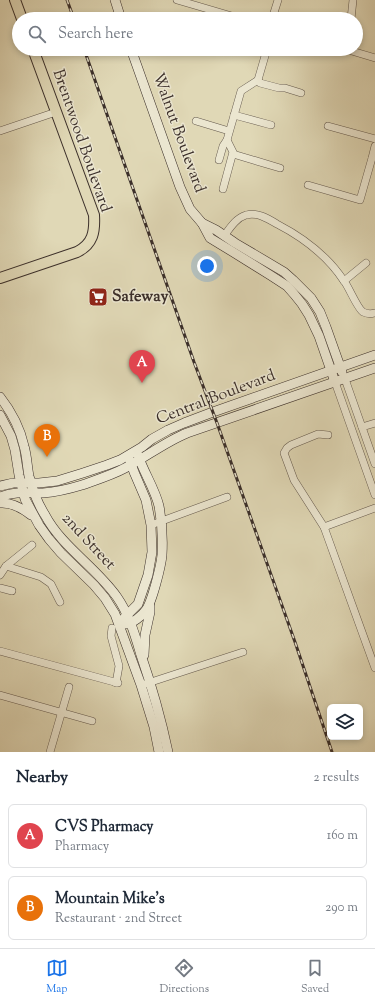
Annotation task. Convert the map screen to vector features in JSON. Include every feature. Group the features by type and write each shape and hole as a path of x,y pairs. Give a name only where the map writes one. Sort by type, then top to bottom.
{"main road":[{"path":"15,0 19,12"},
{"name":"Brentwood Boulevard","path":"0,278 77,252 83,249 92,237 94,215 36,56"}],"street":[{"path":"115,0 119,12"},
{"path":"177,0 218,12"},
{"path":"274,12 278,0"},
{"path":"352,12 353,0"},
{"path":"363,54 375,58"},
{"name":"Walnut Boulevard","path":"134,56 180,187 190,209 202,223 210,238 287,286 309,315 319,336 375,495"},
{"path":"219,160 223,146 230,131 241,91 258,80 265,56"},
{"path":"258,80 260,83 301,93"},
{"path":"0,131 56,112"},
{"path":"234,114 271,125"},
{"path":"196,121 230,131"},
{"path":"328,126 375,139"},
{"path":"223,189 233,154 227,140"},
{"path":"308,185 360,200 375,146"},
{"path":"233,154 280,168"},
{"path":"224,236 240,217 254,214 263,216 304,240 327,259 344,281 361,310 366,313 375,313"},
{"name":"Walnut Boulevard","path":"202,223 284,272 311,298 320,312 324,322 375,464"},
{"path":"344,281 366,263"},
{"name":"Central Boulevard","path":"0,497 14,493 57,491 103,478 124,469 152,439 168,430 213,412 375,355"},
{"name":"Central Boulevard","path":"0,486 13,483 57,481 84,473 120,460 134,457 187,433 375,368"},
{"name":"2nd Street","path":"0,397 12,415 20,432 28,458 29,475 44,515 57,533 104,580 117,598 128,619 144,662"},
{"path":"0,416 15,450 23,493 35,519 61,553 94,585 105,598 115,614 115,627 111,636 119,666 117,683 0,651"},
{"path":"362,427 375,423"},
{"path":"328,434 318,434 291,444 284,453 294,480 324,527 375,668"},
{"path":"115,627 145,611 150,602 162,557 161,521 158,504 134,457"},
{"path":"128,619 138,604 148,575 152,552 151,525 146,500 134,457"},
{"path":"151,525 227,497"},
{"path":"0,502 6,502 24,509 35,519"},
{"path":"324,527 375,508"},
{"path":"0,575 6,566 32,545"},
{"path":"6,566 41,577 51,584 60,602"},
{"path":"0,588 12,591"},
{"path":"150,602 150,612 145,635 144,662 146,684 159,752"},
{"path":"115,627 146,684 168,752"},
{"path":"146,684 243,652"},
{"path":"50,752 69,687"},
{"path":"0,695 92,721"}],"railway":[{"path":"67,0 71,12"},
{"path":"86,56 194,362 295,642 332,752"}],"place":[{"name":"Safeway","path":"98,297"},
{"name":"CVS Pharmacy","path":"142,383"},
{"name":"Mountain Mike's","path":"47,457"}]}
